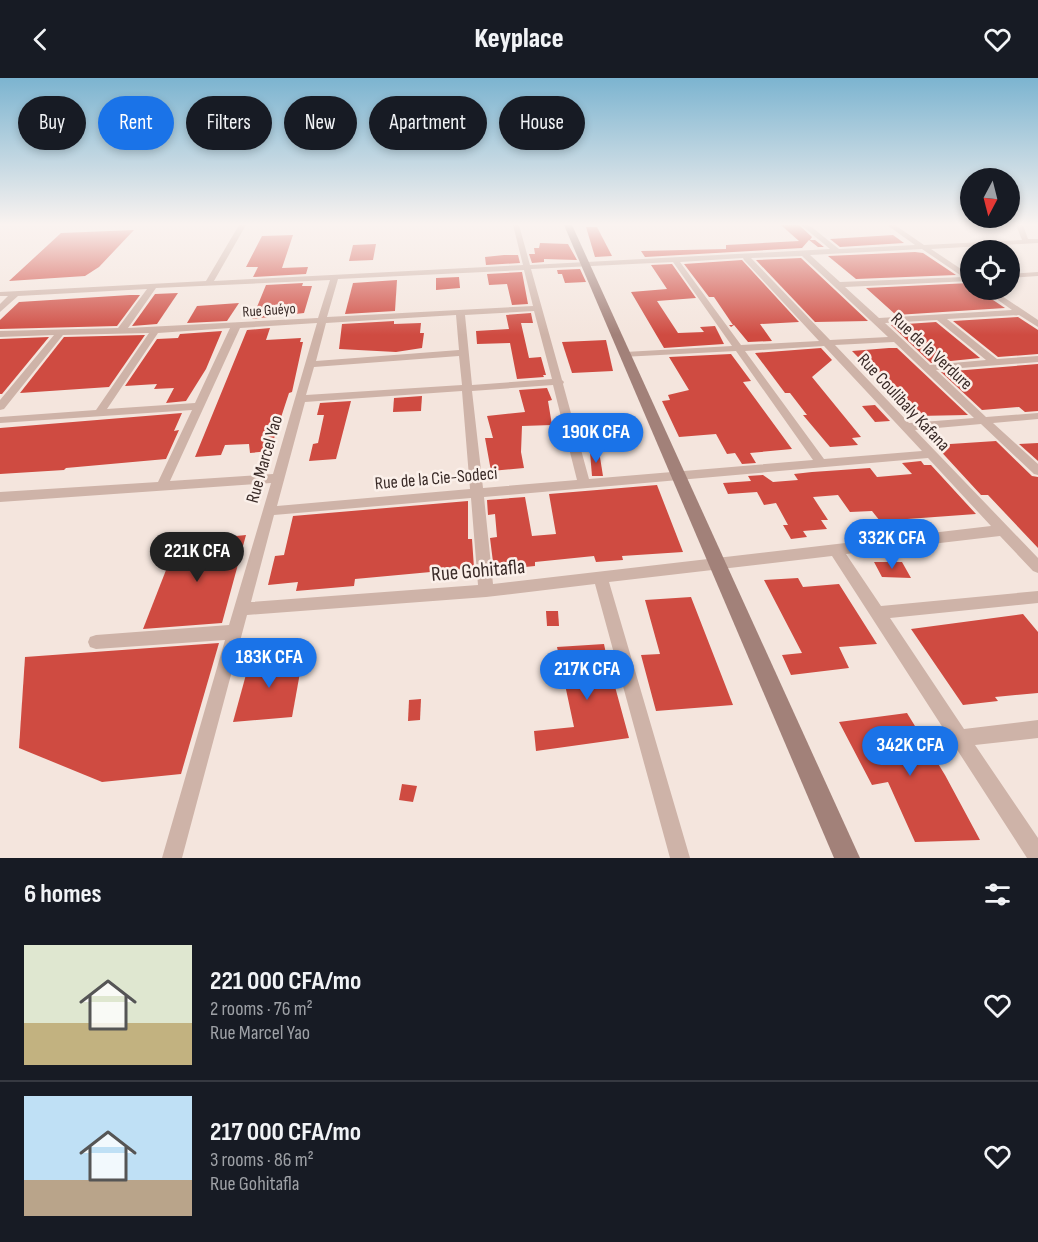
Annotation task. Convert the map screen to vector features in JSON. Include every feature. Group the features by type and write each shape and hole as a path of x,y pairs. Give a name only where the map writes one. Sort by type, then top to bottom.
{"street":[{"path":"208,284 221,261"},
{"path":"527,261 584,484"},
{"path":"584,261 847,858"},
{"path":"0,294 667,261"},
{"path":"676,261 821,463"},
{"name":"Rue Coulibaly Kafana","path":"750,261 1038,567"},
{"name":"Rue de la Verdure","path":"813,261 1038,471"},
{"path":"945,261 960,271"},
{"path":"1020,275 1038,274"},
{"name":"Rue Marcel Yao","path":"171,858 334,278"},
{"path":"838,285 960,279"},
{"path":"122,331 153,287"},
{"path":"0,309 15,294"},
{"path":"1003,300 1038,324"},
{"name":"Rue Guéyo","path":"0,334 155,330 539,308"},
{"path":"460,312 486,591"},
{"path":"876,321 1022,312"},
{"path":"939,317 995,363"},
{"path":"162,486 236,326"},
{"path":"99,413 155,330"},
{"path":"0,407 63,331"},
{"path":"625,355 894,339"},
{"path":"311,364 463,353"},
{"path":"926,368 1038,359"},
{"path":"301,399 559,382"},
{"path":"0,420 200,406"},
{"path":"905,427 1038,416"},
{"name":"Rue de la Cie-Sodeci","path":"270,511 930,454"},
{"path":"0,497 279,478"},
{"name":"Rue Gohitafla","path":"242,609 486,591 1003,530"},
{"path":"836,550 1038,856"},
{"path":"601,578 680,858"},
{"path":"878,613 1038,597"},
{"path":"96,642 236,632"},
{"path":"961,738 1038,729"}],"building":[{"path":"30,261 104,261 85,276 9,281"},
{"path":"249,261 284,261 282,268 308,267 306,274 253,277 258,267 246,267"},
{"path":"486,261 520,263 486,265"},
{"path":"743,261 799,322 760,324 772,341 748,342 734,325 731,327 729,325 733,325 714,297 709,297 684,264"},
{"path":"757,261 805,261 868,321 815,322"},
{"path":"835,261 936,261 956,275 856,279"},
{"path":"672,264 696,298 657,301 678,333 704,332 700,327 715,326 724,344 664,348 631,292 667,289 651,265"},
{"path":"580,269 586,282 565,283 562,274 558,274 557,270"},
{"path":"522,272 528,304 512,305 507,284 489,285 487,274"},
{"path":"459,277 460,288 436,290 436,278"},
{"path":"397,280 395,311 345,314 353,283"},
{"path":"303,283 302,286 312,286 304,313 252,319 266,285"},
{"path":"960,283 960,300 993,300 1005,308 896,315 866,288"},
{"path":"178,293 157,324 132,326 155,294"},
{"path":"140,295 117,326 0,329 0,320 19,302"},
{"path":"239,303 227,321 187,323 197,306"},
{"path":"531,313 533,323 521,323 529,358 541,357 546,375 517,379 510,343 477,344 476,331 509,329 506,315"},
{"path":"1018,317 1038,330 1038,354 998,357 953,321"},
{"path":"394,321 394,324 421,323 420,333 424,333 422,348 396,352 339,349 342,324"},
{"path":"936,322 980,358 931,363 891,325"},
{"path":"270,328 266,340 301,338 300,342 303,342 292,392 289,393 270,451 250,453 249,444 225,445 221,455 195,457 247,330"},
{"path":"222,331 206,369 186,401 166,403 174,388 154,389 157,384 125,386 157,339 178,338 180,334"},
{"path":"145,335 109,387 20,393 64,337"},
{"path":"49,337 2,394 0,394 0,339"},
{"path":"606,340 613,371 572,373 562,342"},
{"path":"821,348 832,360 812,377 861,437 852,438 858,445 830,447 803,415 807,415 790,393 785,393 755,353"},
{"path":"897,348 968,415 916,416 852,351"},
{"path":"731,354 751,381 743,382 792,449 750,453 756,463 742,464 735,453 727,454 716,434 679,437 662,401 670,400 668,395 689,390 669,357"},
{"path":"1038,364 1038,411 1025,412 1019,407 982,410 941,372"},
{"path":"547,388 552,400 548,401 552,425 522,426 521,452 524,468 491,471 485,438 493,438 487,416 525,412 519,390"},
{"path":"422,396 421,411 393,412 394,398"},
{"path":"351,401 336,459 309,461 313,444 318,443 324,415 317,415 320,403"},
{"path":"875,405 890,421 875,422 862,406"},
{"path":"182,413 174,431 179,430 166,459 0,474 0,428"},
{"path":"996,441 1032,476 1038,477 1038,548 988,495 981,495 935,445"},
{"path":"1038,443 1038,461 1019,444"},
{"path":"599,451 603,476 592,476 590,452"},
{"path":"921,461 924,465 931,465 976,514 880,521 872,511 850,512 838,495 813,497 828,520 821,520 827,529 803,531 807,537 791,539 783,525 788,525 776,503 764,505 757,492 728,494 723,483 751,481 748,476 763,475 773,482 798,480 794,474 870,468 877,477 912,474 902,463"},
{"path":"657,485 683,552 622,556 623,560 596,562 594,556 535,562 535,566 494,570 490,538 497,537 495,514 488,515 487,500 525,497 532,536 556,534 549,494"},
{"path":"468,501 468,539 472,539 474,568 355,579 354,586 296,591 298,582 268,585 275,556 284,555 293,516"},
{"path":"246,535 222,623 143,629 177,542"},
{"path":"874,562 902,562 911,578 882,577"},
{"path":"798,578 803,587 839,584 877,644 839,647 849,668 791,675 782,655 802,653 764,580"},
{"path":"691,597 733,705 656,711 641,655 660,654 645,600"},
{"path":"546,611 558,611 559,626 547,626"},
{"path":"1023,614 1038,632 1038,693 995,697 998,701 963,705 911,629"},
{"path":"219,643 181,774 102,782 19,748 25,657"},
{"path":"604,644 612,683 614,683 629,738 536,751 534,731 574,727 557,647"},
{"path":"303,656 292,717 233,722 250,660"},
{"path":"421,699 420,720 408,721 409,700"},
{"path":"907,713 945,775 980,840 915,842 888,782 872,785 839,722"},
{"path":"402,784 417,786 413,802 399,800"}]}
